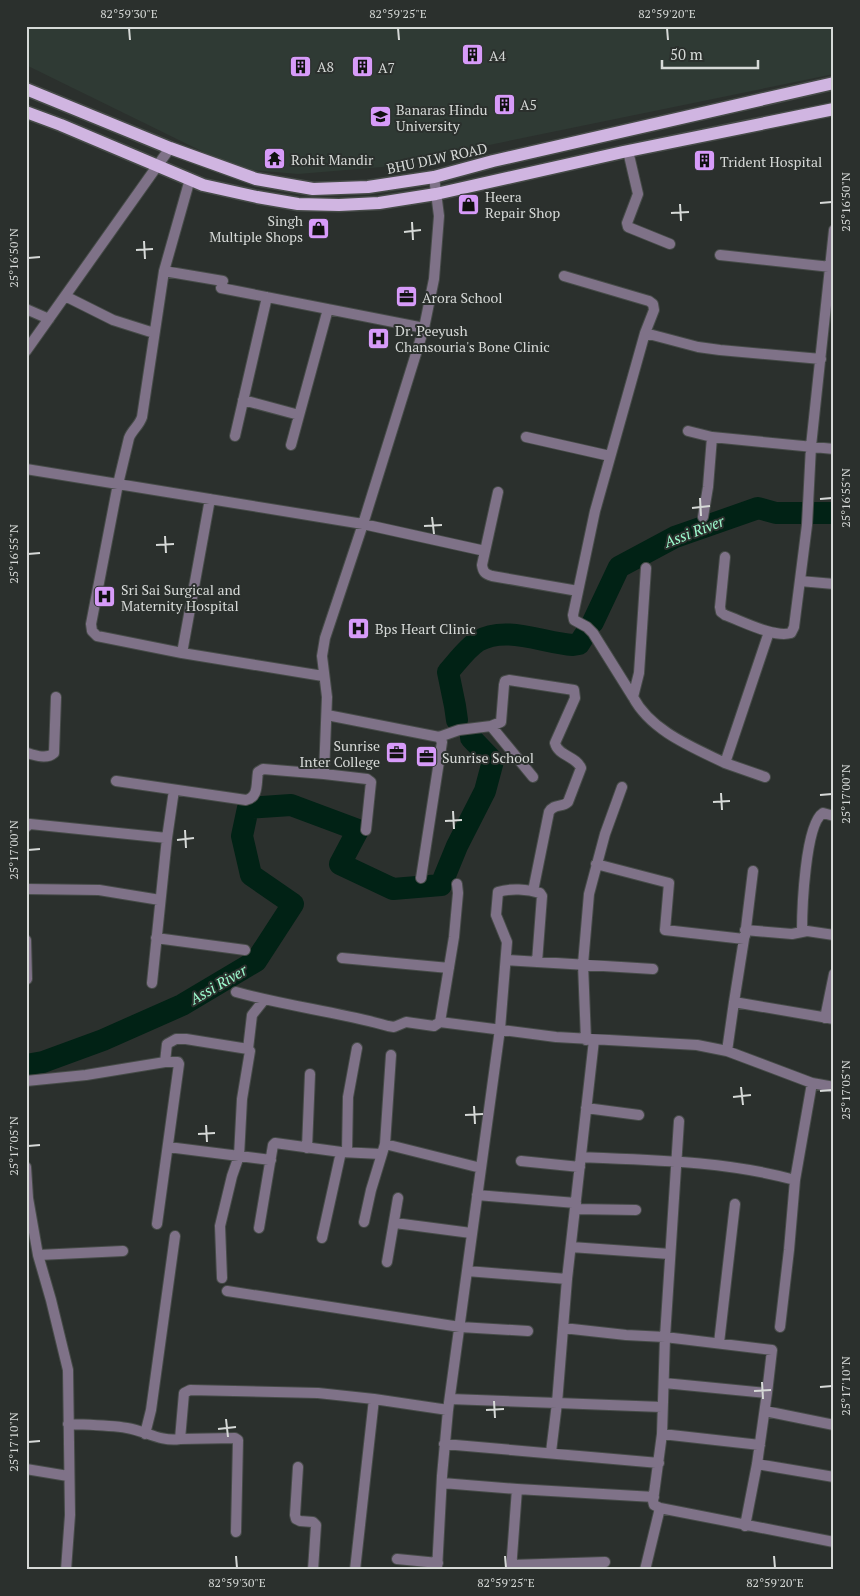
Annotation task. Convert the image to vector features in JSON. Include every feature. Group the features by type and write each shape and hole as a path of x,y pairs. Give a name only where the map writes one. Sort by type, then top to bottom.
{"main road":[{"name":"BHU DLW ROAD","path":"26,89 170,148 256,179 313,189 368,187 434,177 493,161 834,84"},
{"path":"26,112 203,185 298,204 339,205 379,203 436,194 628,151 834,109"}],"street":[{"path":"26,351 170,148"},
{"path":"628,151 638,194 628,227 670,244"},
{"path":"324,774 327,697 323,676 322,656 324,638 363,524 424,328 434,279 439,216 434,177"},
{"path":"190,179 164,271 142,417 140,424 129,438 118,484 91,624 92,631 97,636 182,653 323,676"},
{"path":"725,556 721,612 769,632 791,633 794,627 807,525 812,446 821,359 830,306 834,230"},
{"path":"720,255 831,267"},
{"path":"164,271 222,284 267,297 424,328"},
{"path":"564,276 649,301 653,304 654,310 595,511 578,591 574,620 587,627 593,633 645,713 676,738 725,763 765,777"},
{"path":"65,296 113,320 154,334"},
{"path":"235,436 267,297"},
{"path":"291,445 328,309"},
{"path":"26,310 49,319"},
{"path":"646,333 713,349 821,359"},
{"path":"243,400 299,415"},
{"path":"688,431 712,437 834,449"},
{"path":"526,437 610,456"},
{"path":"703,517 708,487 712,437"},
{"path":"26,469 363,524 486,551"},
{"path":"498,492 482,565 483,571 486,574 578,591"},
{"path":"182,653 210,498"},
{"path":"633,697 639,673 646,568"},
{"path":"800,581 834,584"},
{"path":"725,763 769,632"},
{"path":"327,715 439,737 459,730 491,726 501,722 504,685 506,681 510,680 574,690 576,694 555,743 558,750 579,763 581,768 568,802 551,808 549,812 533,891"},
{"path":"26,753 50,756 54,753 56,697"},
{"path":"491,726 533,777"},
{"path":"421,878 442,749 442,742 439,737"},
{"path":"116,781 246,800 256,794 258,772 263,769 366,779 371,782 366,830"},
{"path":"551,1452 567,1279 586,1108 590,1040 583,964 589,894 605,834 622,787"},
{"path":"152,983 167,838 174,790"},
{"path":"802,932 804,876 817,820 823,813 834,816"},
{"path":"26,827 30,824 167,838"},
{"path":"596,864 669,883 666,930 745,934 792,934 807,931 834,935"},
{"path":"727,1051 753,872"},
{"path":"440,1022 449,968 458,893 457,884"},
{"path":"26,889 99,890 160,900"},
{"path":"398,1559 437,1566 444,1444 500,1029 506,960 506,936 496,915 498,892 505,890 540,892 542,896 537,962"},
{"path":"156,938 245,950"},
{"path":"26,940 27,979"},
{"path":"342,958 449,968"},
{"path":"506,960 653,969"},
{"path":"734,1002 830,1018 834,974"},
{"path":"236,992 264,1000 324,1010 394,1027 406,1022 434,1026 440,1022 590,1040 697,1045 727,1051 812,1083 834,1087"},
{"path":"222,1278 220,1226 232,1176 239,1156 242,1099 250,1054 248,1049 252,1015 264,1000"},
{"path":"165,1062 167,1044 176,1039 248,1049"},
{"path":"322,1238 344,1152 348,1097 357,1048"},
{"path":"364,1222 383,1149 391,1055"},
{"path":"26,1082 86,1075 165,1062 175,1061 179,1064 157,1224"},
{"path":"307,1148 310,1074"},
{"path":"780,1327 789,1250 794,1180 812,1083"},
{"path":"586,1108 639,1115"},
{"path":"679,1121 665,1337 662,1434 654,1505 660,1508 746,1526 834,1542"},
{"path":"259,1228 273,1145 275,1143 344,1152 383,1149 481,1168"},
{"path":"168,1147 271,1160"},
{"path":"521,1161 676,1163 767,1172 794,1180"},
{"path":"26,1167 28,1198 38,1255 68,1370 70,1515 66,1570"},
{"path":"477,1195 575,1206 636,1210"},
{"path":"387,1262 398,1198"},
{"path":"719,1343 735,1204"},
{"path":"395,1223 471,1233"},
{"path":"145,1434 151,1410 176,1236"},
{"path":"571,1247 670,1254"},
{"path":"38,1255 123,1250"},
{"path":"467,1272 567,1279"},
{"path":"227,1291 460,1327 528,1331"},
{"path":"563,1328 665,1337 772,1350 760,1445 746,1526"},
{"path":"664,1383 767,1393"},
{"path":"180,1439 184,1393 190,1390 318,1393 449,1404 557,1403 662,1407"},
{"path":"355,1570 374,1399"},
{"path":"765,1411 834,1425"},
{"path":"68,1424 125,1428 171,1440 235,1438 238,1440 236,1532"},
{"path":"662,1434 760,1445"},
{"path":"444,1444 658,1463"},
{"path":"757,1464 834,1477"},
{"path":"298,1467 295,1515 296,1519 313,1522 316,1526 313,1570"},
{"path":"26,1469 68,1476"},
{"path":"442,1483 654,1497"},
{"path":"517,1489 511,1568 605,1562"},
{"path":"646,1570 660,1508"}],"shaded area":[{"name":"Banaras Hindu University","path":"26,26 834,26 834,74 382,167 298,174 238,169 26,65"}],"waterway":[{"name":"Assi River","path":"593,622 619,567 675,537 758,508 776,513 834,513"},
{"name":"Assi River","path":"457,720 448,672 466,651 478,641 489,636 512,635 573,645 579,644 584,636"},
{"name":"Assi River","path":"26,1065 43,1062 103,1040 182,1005 256,961 293,904 251,875 242,836 248,808 291,805 358,830 340,864 393,889 441,885 457,846 485,791 493,761 471,738"}],"place":[{"name":"A4","path":"473,55"},
{"name":"A8","path":"301,66"},
{"name":"A7","path":"362,67"},
{"name":"A5","path":"504,104"},
{"name":"Banaras Hindu University","path":"380,117"},
{"name":"Rohit Mandir","path":"275,159"},
{"name":"Trident Hospital","path":"704,161"},
{"name":"Heera Repair Shop","path":"469,204"},
{"name":"Singh Multiple Shops","path":"319,228"},
{"name":"Arora School","path":"406,297"},
{"name":"Dr. Peeyush Chansouria's Bone Clinic","path":"379,338"},
{"name":"Sri Sai Surgical and Maternity Hospital","path":"105,597"},
{"name":"Bps Heart Clinic","path":"359,628"},
{"name":"Sunrise Inter College","path":"396,753"},
{"name":"Sunrise School","path":"426,757"}]}
